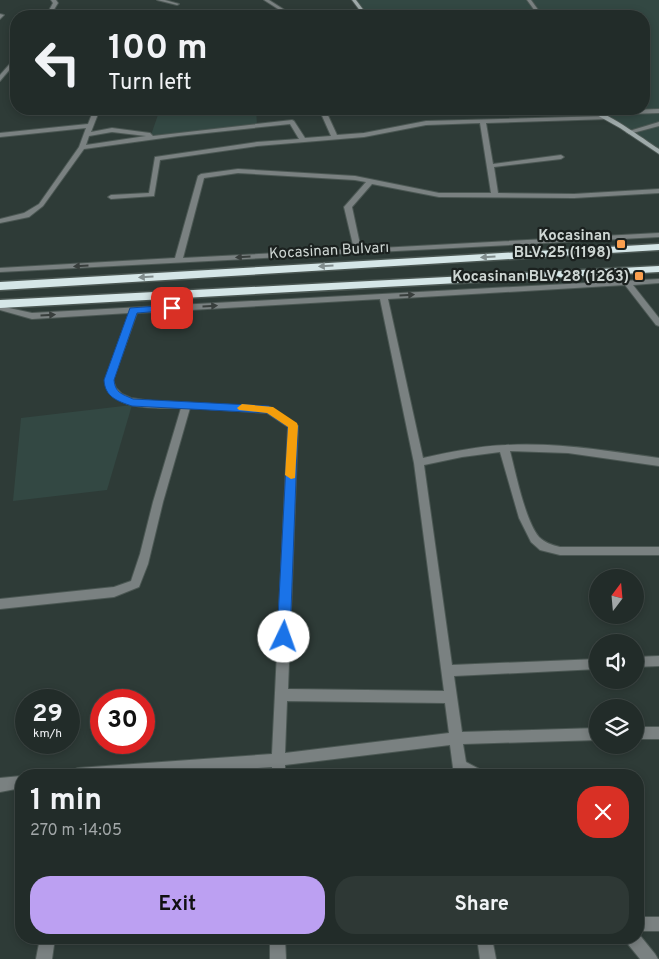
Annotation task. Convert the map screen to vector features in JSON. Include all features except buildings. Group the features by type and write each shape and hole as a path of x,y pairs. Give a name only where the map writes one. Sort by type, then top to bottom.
{"highway":[{"name":"Kocasinan Bulvarı","path":"0,286 659,247"},
{"path":"0,304 659,269"}],"street":[{"path":"158,0 177,4"},
{"path":"266,0 282,10"},
{"path":"529,0 537,10"},
{"path":"0,78 10,66"},
{"path":"0,221 19,218 38,209 82,147 95,115"},
{"path":"325,115 336,137"},
{"path":"602,115 659,152"},
{"path":"111,197 152,195 157,158 304,140 364,135 426,123 607,118"},
{"path":"483,121 495,195"},
{"path":"82,147 158,136 292,122 304,140"},
{"path":"630,132 659,124"},
{"path":"0,134 91,126"},
{"path":"87,135 112,130 158,136"},
{"path":"490,166 561,157"},
{"path":"178,261 201,176 238,171 355,178 439,195 574,196 659,191"},
{"path":"358,251 348,207 371,181"},
{"path":"0,270 659,235"},
{"path":"0,308 32,316 659,281"},
{"path":"627,283 659,323"},
{"path":"383,296 419,463 460,769"},
{"path":"134,310 109,380 110,388 115,396 132,402 269,410 293,426 278,769"},
{"path":"0,604 114,592 135,584 144,566 157,505 168,465 183,425 186,405"},
{"path":"419,463 464,452 504,448 561,449 659,462"},
{"path":"504,448 526,523 535,539 544,547 560,552 659,551"},
{"path":"644,662 659,661"},
{"path":"446,671 589,664"},
{"path":"281,695 450,697"},
{"path":"644,733 659,733"},
{"path":"159,769 278,760 456,738 589,734"},
{"path":"0,785 15,783"},
{"path":"644,924 659,924"},
{"path":"44,959 47,944"},
{"path":"278,944 278,959"},
{"path":"486,944 488,959"},
{"path":"637,944 650,959"}],"shaded area":[{"path":"355,0 659,0 659,152 601,115 650,115 650,10 361,10"},
{"path":"158,115 256,115 257,125 162,136 151,135"},
{"path":"132,405 107,490 13,501 21,418"}],"slow traffic":[{"path":"242,408 269,410 293,426 291,475"}],"place":[{"name":"Kocasinan BLV. 25 (1198)","path":"621,244"},
{"name":"Kocasinan BLV. 28 (1263)","path":"639,276"}],"route":[{"path":"172,308 134,310 109,380 110,388 115,396 132,402 269,410 293,426 284,637"}]}
